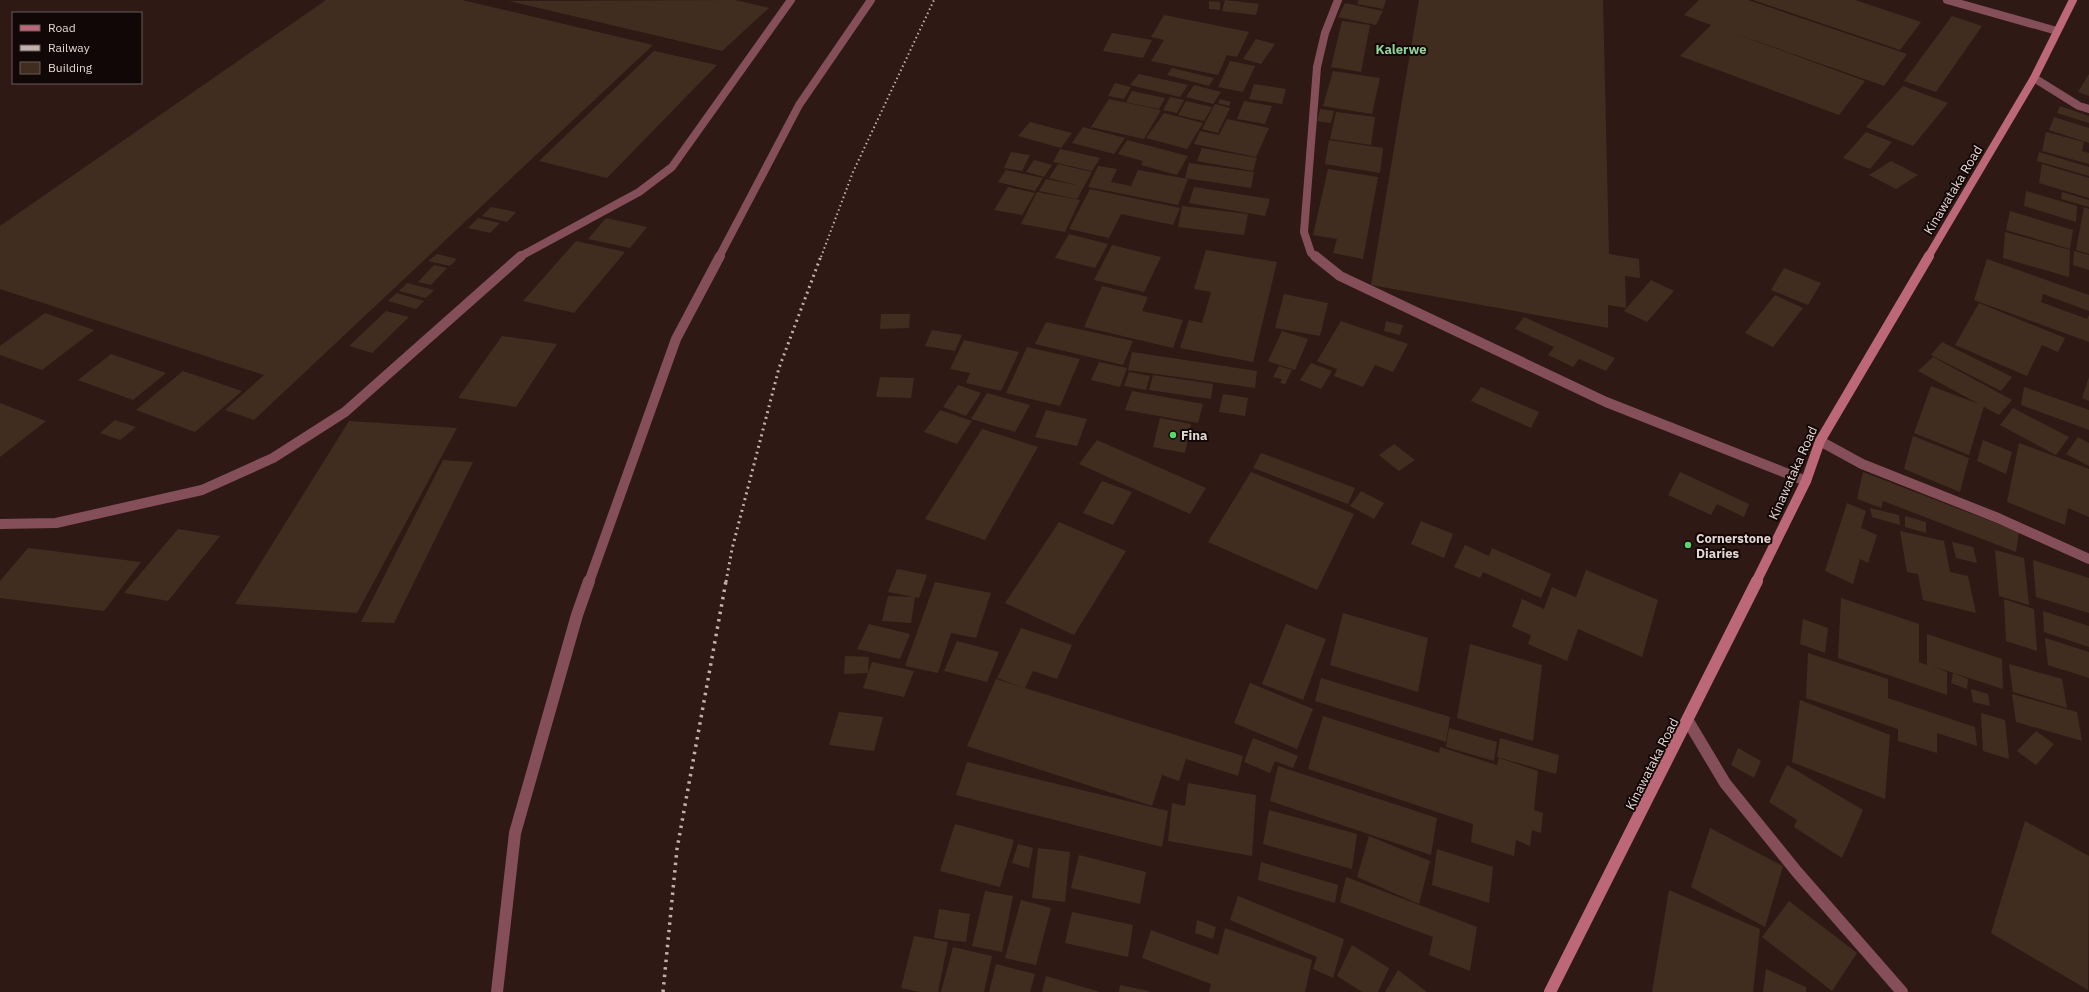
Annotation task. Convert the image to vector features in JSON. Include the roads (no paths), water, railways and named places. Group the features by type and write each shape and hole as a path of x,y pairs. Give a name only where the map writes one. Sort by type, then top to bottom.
{"street":[{"path":"0,524 56,523 202,490 273,458 345,412 516,259 639,192 672,167 791,0"},
{"path":"497,992 515,833 577,615 676,339 799,105 872,0"},
{"path":"1338,0 1321,43 1317,67 1304,232 1311,253 1340,276 1606,402 1806,481"},
{"path":"1947,0 2058,31"},
{"name":"Kinawataka Road","path":"1550,992 1688,721 1806,481 1820,441 2034,78 2073,0"},
{"path":"2034,78 2079,106 2089,109"},
{"path":"1820,441 1862,464 1998,518 2089,559"},
{"path":"1688,721 1725,783 1797,872 1902,992"}],"railway":[{"path":"821,257 853,172 934,0"},
{"path":"726,582 732,549 779,368 821,256"},
{"path":"663,992 677,849 726,581"}],"place":[{"name":"Fina","path":"1173,435"},
{"name":"Cornerstone Diaries","path":"1688,545"}],"district":[{"name":"Kalerwe","path":"1401,49"}]}
